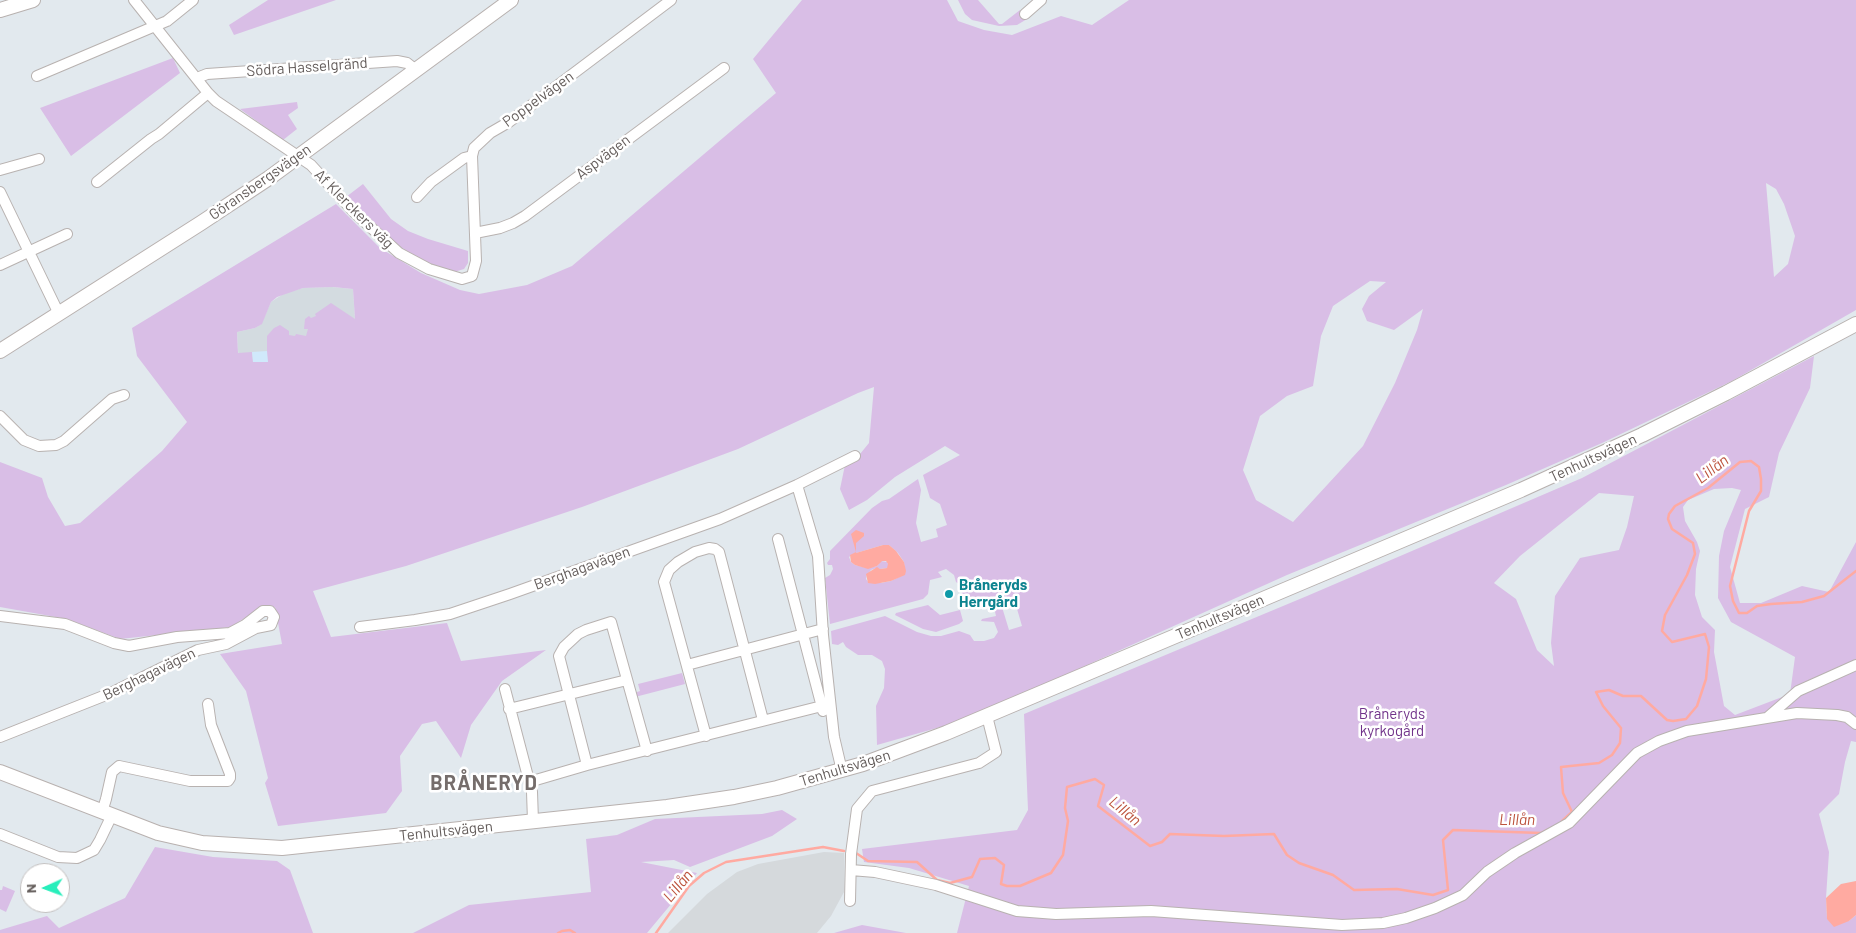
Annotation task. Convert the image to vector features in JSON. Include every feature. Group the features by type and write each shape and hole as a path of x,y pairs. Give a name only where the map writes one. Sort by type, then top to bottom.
{"street":[{"path":"0,10 33,0"},
{"name":"Af Klerckers väg","path":"134,0 216,101 311,165 354,212 389,245 429,269 462,279 472,276 476,261 475,233"},
{"path":"37,76 167,21 193,0"},
{"name":"Göransbergsvägen","path":"0,351 218,212 297,157 511,0"},
{"name":"Poppelvägen","path":"472,156 474,148 490,133 509,122 671,0"},
{"path":"1025,14 1041,0"},
{"name":"Södra Hasselgränd","path":"197,78 207,74 397,61 407,63 416,70"},
{"name":"Aspvägen","path":"475,233 500,228 525,216 724,68"},
{"path":"97,182 208,93"},
{"path":"416,197 432,182 464,158 472,156 475,233"},
{"path":"0,170 39,159"},
{"path":"0,192 58,314"},
{"path":"0,265 67,234"},
{"name":"Tenhultsvägen","path":"0,772 158,833 187,840 238,846 282,848 533,822 727,798 777,788 842,771 987,716 1458,518 1642,435 1856,324"},
{"path":"0,416 24,440 39,446 56,445 64,441 112,400 124,395"},
{"name":"Berghagavägen","path":"360,627 450,614 720,519 797,485 855,456"},
{"path":"797,485 818,556 834,737 842,771"},
{"path":"778,539 826,723 834,737"},
{"path":"706,736 664,580 669,570 678,562 695,552 709,548 719,552 763,720"},
{"name":"Berghagavägen","path":"0,616 64,624 114,643 129,646 177,637 230,632 245,625 263,610 272,612 274,617 271,625 256,628 226,644 198,650 111,693 0,737"},
{"path":"587,765 559,658 561,651 578,634 611,622 647,751"},
{"path":"687,665 823,629"},
{"path":"1767,718 1798,691 1856,665"},
{"path":"509,710 627,680"},
{"path":"504,689 532,794 533,822"},
{"path":"0,834 58,857 77,858 94,850 100,840 107,814 106,799 112,772 119,766 190,780 228,781 230,774 211,724 208,704"},
{"path":"529,782 587,765 822,706"},
{"path":"851,870 875,872 936,885 1017,911 1056,914 1151,911 1342,926 1383,923 1406,918 1464,896 1486,872 1515,853 1569,823 1637,753 1659,741 1687,731 1797,713 1847,717 1856,724"},
{"path":"850,901 851,854 857,808 872,791 979,763 996,752 987,716"}],"shaded area":[{"path":"332,287 353,289 355,319 322,340 326,346 325,352 320,355 316,353 285,363 239,366 237,332 255,328 261,324 271,302 285,293 303,288"},
{"path":"856,530 864,533 864,536 856,543 856,552 851,534"},
{"path":"889,545 904,562 905,575 891,581 875,584 868,583 866,574 877,567 880,569 887,568 888,564 886,561 882,561 877,566 868,569 855,565 851,562 850,555"},
{"path":"824,852 844,853 844,892 831,916 817,933 668,933 707,894 737,872 758,864"},
{"path":"1856,881 1856,915 1849,921 1834,927 1827,919 1826,898 1841,884"}],"green space":[{"path":"268,0 336,0 234,35 229,25"},
{"path":"802,0 947,0 958,21 984,30 1012,35 1061,16 1092,25 1129,0 1856,0 1856,310 1732,381 1602,443 1506,485 1287,575 965,720 877,745 876,706 884,688 885,669 882,661 872,655 858,655 846,647 843,642 838,645 832,644 831,631 885,616 917,632 931,636 941,636 959,631 970,635 974,641 984,641 994,638 998,632 994,622 981,621 982,619 996,616 993,603 966,610 960,585 956,582 954,575 946,569 938,572 942,577 930,580 928,594 923,599 830,624 825,578 830,575 833,569 832,565 827,563 830,559 830,551 872,508 918,479 921,490 916,523 921,542 938,537 936,529 947,525 940,504 930,498 923,475 960,455 945,446 895,477 867,500 849,510 840,489 845,465 860,454 869,443 874,387 738,449 582,507 406,566 313,591 331,637 447,623 461,661 546,650 502,681 471,725 461,758 436,721 422,724 400,756 402,791 386,813 278,826 265,783 268,778 246,691 220,654 282,644 275,607 255,611 231,627 120,639 67,619 0,607 0,462 42,478 48,497 65,526 80,523 162,451 187,422 137,356 132,328 336,204 380,248 421,273 460,290 479,294 527,285 572,266 776,93 753,59","holes":["1766,183 1776,189 1784,204 1795,236 1788,264 1774,277","1370,281 1386,282 1369,296 1362,309 1367,321 1394,330 1423,309 1417,330 1395,383 1363,446 1293,522 1256,500 1243,470 1260,416 1287,396 1313,386 1321,336 1333,306","333,287 353,289 355,319 331,303 315,314 316,316 311,318 309,316 305,319 304,329 308,329 306,336 289,335 289,331 280,325 274,328 267,336 267,362 253,362 252,352 238,353 237,332 255,328 262,324 271,302 277,297 303,288","889,545 904,562 905,574 891,581 869,583 866,579 867,574 876,568 887,568 889,566 887,562 881,561 877,566 867,568 855,565 849,557 853,554","1015,602 1022,626 1009,630 1002,607"]},
{"path":"958,0 978,0 999,24 1002,24 1020,10 1027,19 1017,25 999,26 972,20 965,14"},
{"path":"173,58 180,73 71,156 40,108"},
{"path":"297,102 298,108 288,115 297,129 283,140 240,109"},
{"path":"363,184 391,219 408,231 468,251 468,263 464,269 454,272 420,260 398,245 346,197"},
{"name":"Bråneryds kyrkogård","path":"1814,356 1810,388 1779,453 1769,497 1745,509 1730,567 1740,603 1761,603 1802,586 1829,592 1856,542 1856,742 1851,741 1839,794 1819,814 1829,852 1826,898 1827,918 1849,921 1856,915 1856,933 957,933 969,886 909,868 864,862 862,849 1017,830 1028,810 1024,714 1307,596 1582,478","holes":["1732,488 1741,490 1724,531 1719,556 1718,598 1731,622 1795,657 1790,694 1735,715 1724,706 1714,652 1715,630 1702,617 1695,595 1696,569 1700,551 1685,521 1683,507 1688,500 1714,489","1599,493 1634,496 1627,527 1619,550 1580,558 1555,596 1551,643 1554,666 1537,650 1516,599 1494,583 1520,556"]},
{"path":"928,605 940,615 960,610 963,621 936,632 923,629 895,615 896,613"},
{"path":"682,673 685,684 635,697 634,693 640,691 638,684"},
{"path":"782,810 797,819 772,836 690,867 674,860 641,862 697,873 647,933 413,933 469,905 591,892 586,839 617,835 655,819 762,814"},
{"path":"155,847 213,857 277,861 290,870 313,933 0,933 0,930 47,916 59,928 125,898"},
{"path":"3,886 15,891 6,912 0,909 0,890 2,890"},
{"path":"862,925 906,933 834,933"}],"sand":[{"path":"267,351 268,362 253,362 252,352"}],"waterway":[{"name":"Lillån","path":"1562,821 1572,812 1563,793 1561,767 1599,763 1612,755 1620,743 1621,728 1603,706 1596,692 1609,690 1623,696 1641,696 1667,720 1673,721 1686,719 1697,706 1706,679 1709,647 1705,634 1672,642 1662,631 1665,615 1687,575 1695,554 1693,543 1672,529 1668,519 1675,506 1708,488 1740,462 1751,461 1759,467 1761,491 1749,511 1730,586 1733,601 1739,613 1747,613 1757,606 1802,602 1824,596 1856,571"},
{"name":"Lillån","path":"856,853 868,861 917,862 937,880 950,883 972,877 980,859 995,858 1004,865 1001,884 1020,886 1051,873 1063,855 1068,821 1065,808 1067,787 1095,779 1104,785 1098,806 1150,846 1162,842 1170,834 1224,836 1274,834 1287,855 1299,863 1333,875 1354,890 1397,889 1433,895 1448,890 1443,840 1453,830 1541,833 1549,829"},
{"name":"Lillån","path":"656,933 689,886 704,873 726,862 823,847 844,851"},
{"name":"Lillån","path":"558,933 570,930 575,933"}],"place":[{"name":"Bråneryds Herrgård","path":"949,594"}],"district":[{"name":"BRÅNERYD","path":"484,783"}]}
